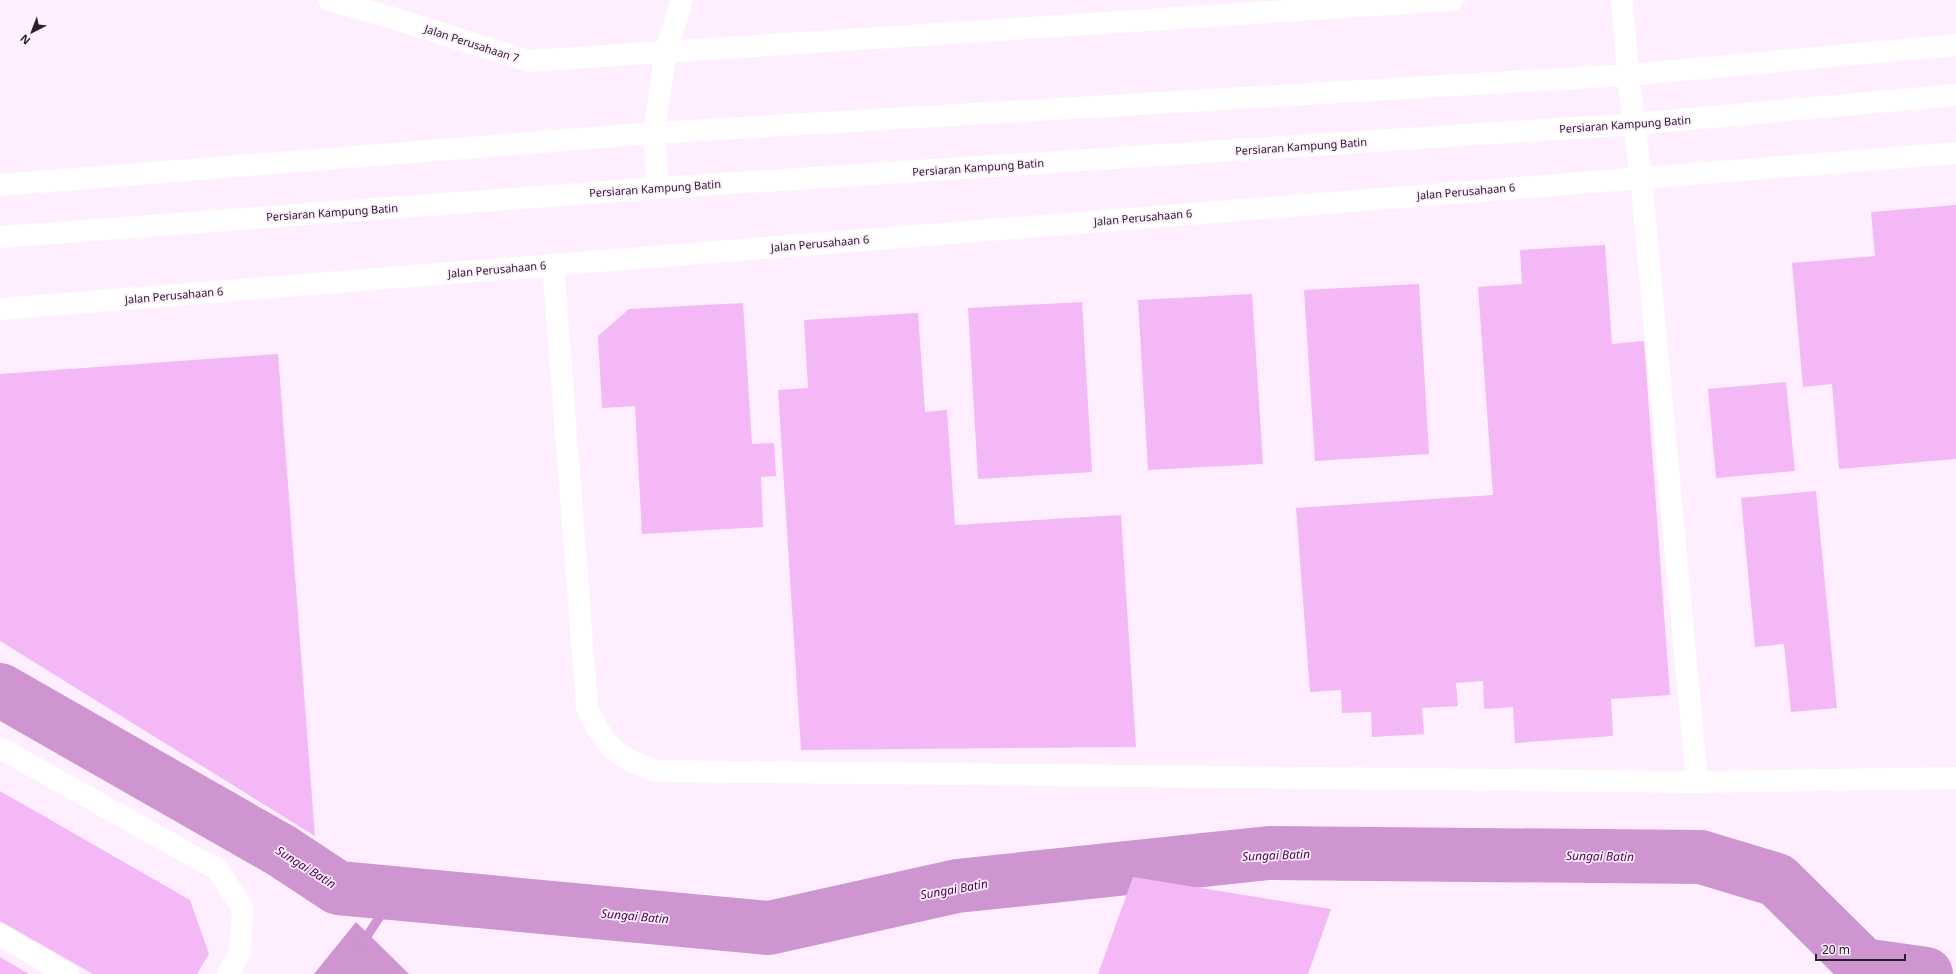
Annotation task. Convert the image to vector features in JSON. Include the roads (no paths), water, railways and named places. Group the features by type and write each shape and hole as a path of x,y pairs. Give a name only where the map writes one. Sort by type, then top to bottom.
{"street":[{"name":"Jalan Perusahaan 7","path":"330,0 528,61 1452,0"},
{"path":"658,188 654,133 666,51 682,0"},
{"path":"1622,0 1628,75 1641,177 1697,782"},
{"path":"0,185 654,133 1628,75 1956,45"},
{"name":"Persiaran Kampung Batin","path":"0,237 658,188 1634,124 1956,95"},
{"name":"Jalan Perusahaan 6","path":"0,309 1956,153"},
{"path":"553,264 587,707 597,729 610,748 630,762 656,772 1697,782 1956,778"},
{"path":"0,748 218,870 243,909 240,952 228,974"},
{"path":"0,935 68,974"}],"waterway":[{"name":"Sungai Batin","path":"0,690 282,851 338,888 769,928 957,886 1269,853 1701,857 1777,880 1863,965 1926,974"},
{"path":"362,944 395,893"}]}
